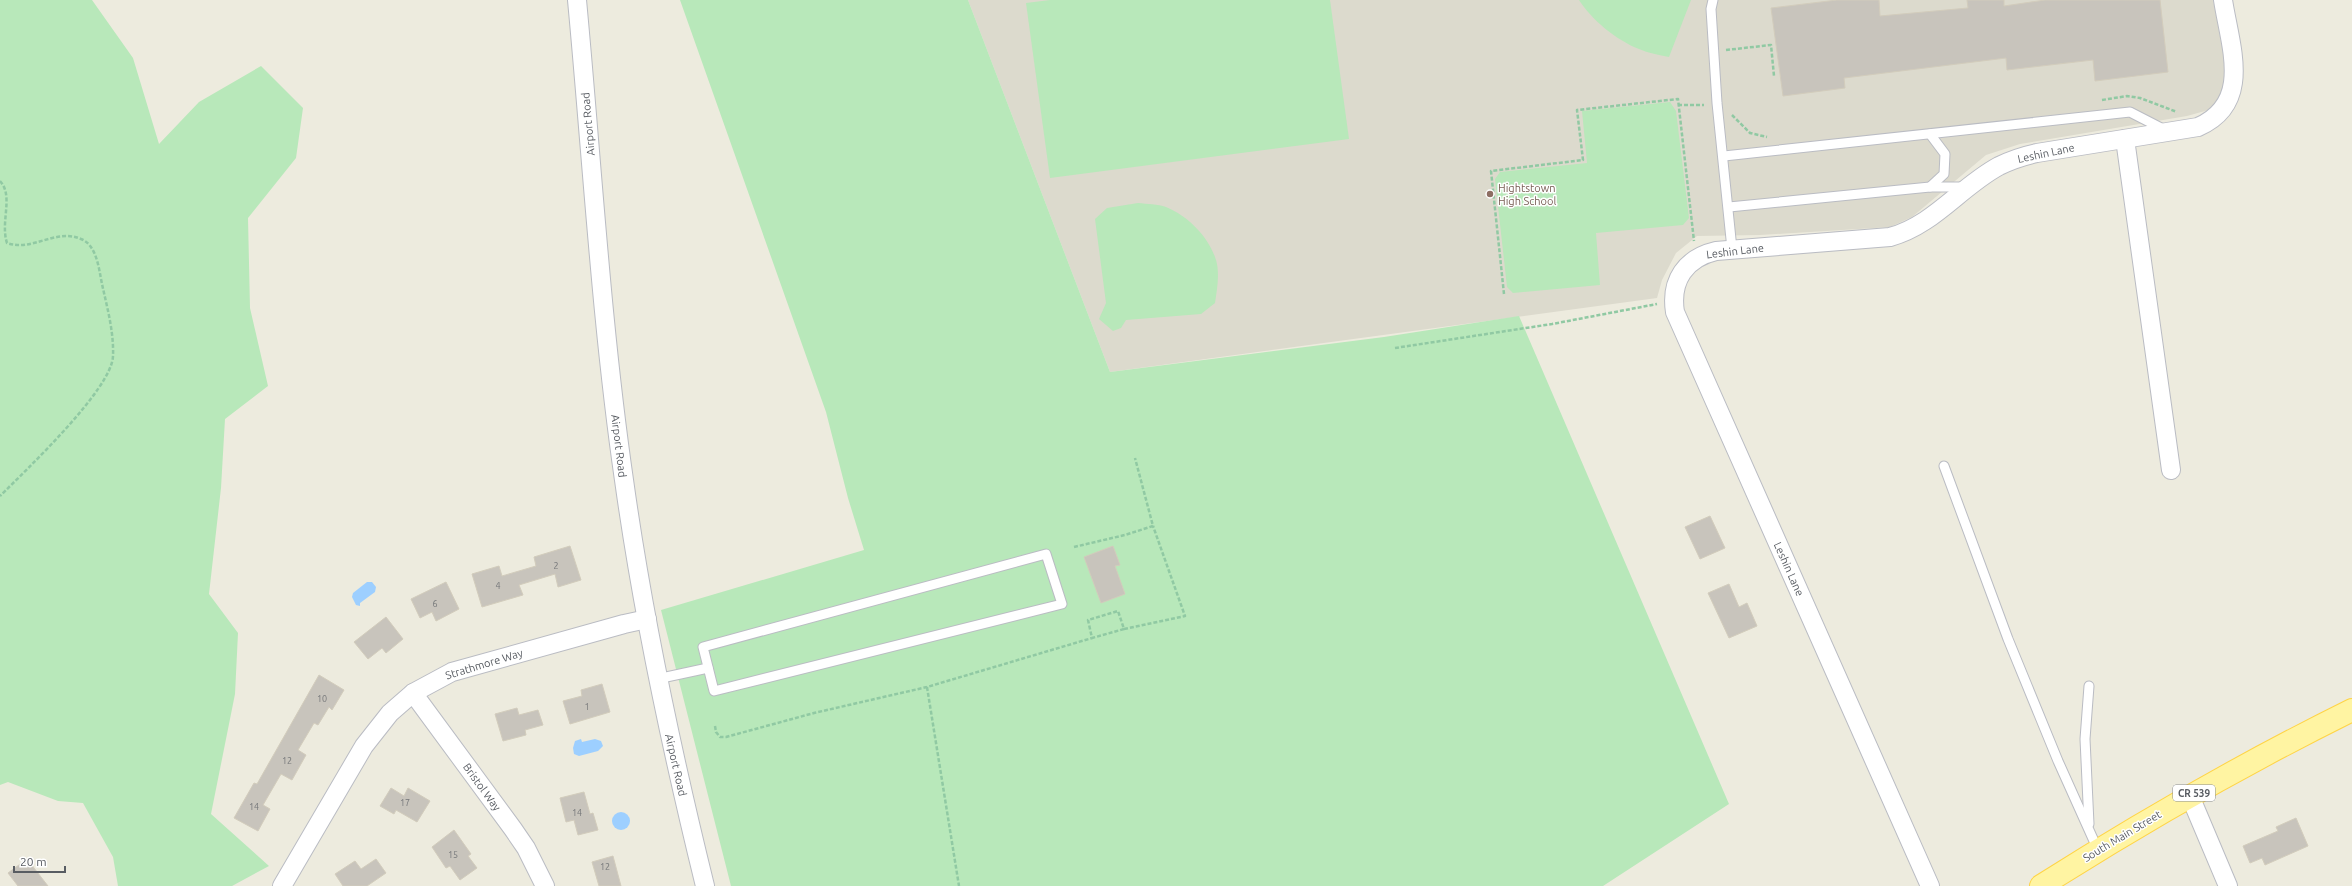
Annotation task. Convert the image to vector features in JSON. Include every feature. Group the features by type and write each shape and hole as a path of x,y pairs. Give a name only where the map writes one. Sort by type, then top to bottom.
{"main road":[{"name":"South Main Street","path":"2042,886 2098,850 2190,796 2352,710"}],"street":[{"name":"Airport Road","path":"577,0 613,394 624,481 657,679 704,886"},
{"name":"Leshin Lane","path":"1930,886 1675,312 1673,300 1675,286 1680,273 1690,261 1703,254 1732,249 1890,237 1909,232 1926,222 1998,167 2016,158 2036,153 2198,127 2210,122 2222,113 2230,98 2234,86 2234,72 2223,0"},
{"path":"2125,139 2171,470"},
{"name":"Strathmore Way","path":"282,886 364,746 390,713 413,693 452,672 624,624 647,619"},
{"name":"Bristol Way","path":"413,693 526,848 544,886"},
{"path":"2190,796 2228,886"}],"lane":[{"path":"1713,0 1711,9 1717,103 1724,156 1732,249"},
{"path":"1724,156 2130,112 2168,132"},
{"path":"1930,134 1945,154 1944,174 1930,186"},
{"path":"1729,207 1930,186 1969,188"},
{"path":"1944,466 2008,639 2058,761 2098,850"},
{"path":"1046,554 1062,604 714,691 708,668 703,647 1046,554"},
{"path":"657,679 708,668"},
{"path":"2089,686 2084,739 2089,830"}],"path":[{"path":"1726,57 1725,50 1771,45 1774,76"},
{"path":"2096,101 2127,96 2140,98 2181,114"},
{"path":"1504,294 1491,171 1583,160 1577,110 1678,99 1694,241"},
{"path":"1678,105 1706,104"},
{"path":"1731,108 1732,114 1750,133 1767,138 1775,137"},
{"path":"0,181 4,185 6,200 2,218 3,234 8,243 15,246 26,245 69,236 83,239 90,247 96,258 107,307 113,357 109,372 95,394 0,496"},
{"path":"1395,348 1552,324 1660,303"},
{"path":"715,726 716,732 720,737 726,737 814,713 927,687 1124,629 1185,616 1153,526 1135,458"},
{"path":"1074,547 1125,535 1153,526"},
{"path":"1092,638 1088,620 1118,611 1124,629"},
{"path":"927,687 959,886"}],"shaded area":[{"name":"Hightstown High School","path":"968,0 2213,0 2224,57 2224,91 2212,109 2187,116 2020,144 1986,155 1912,217 1890,227 1760,235 1697,236 1676,253 1662,280 1657,298 1110,372"}],"green space":[{"path":"0,0 92,0 133,58 159,144 199,102 261,66 303,108 296,158 248,218 250,308 268,386 225,419 221,488 209,594 238,633 235,694 211,814 269,866 232,886 118,886 113,857 83,803 58,801 8,782 0,785"},
{"path":"680,0 968,0 1110,372 1384,337 1519,316 1729,804 1603,886 731,886 661,610 864,550 848,498 826,412"},
{"path":"1050,0 1330,0 1349,139 1050,178 1026,3"},
{"path":"1579,0 1691,0 1669,57 1642,50 1613,35 1591,15"},
{"path":"1670,102 1676,111 1689,218 1683,225 1596,233 1600,285 1513,293 1507,287 1495,179 1500,172 1587,163 1582,111"},
{"path":"1138,203 1166,207 1190,222 1203,235 1213,251 1218,270 1215,303 1201,314 1126,320 1121,328 1113,331 1099,319 1106,303 1095,219 1107,208"}],"water":[{"path":"367,582 372,582 376,587 375,592 360,603 360,606 356,605 352,597 353,593"},
{"path":"581,739 582,742 595,739 601,741 603,746 598,751 579,756 574,754 573,748 575,741"},
{"path":"621,812 627,815 630,821 627,827 621,830 615,827 612,821 615,815"}],"building":[{"path":"1837,0 1879,0 1880,16 1968,8 1967,0 2004,0 2004,6 2045,0 2160,0 2168,72 2095,81 2093,60 2007,70 2006,58 1844,78 1845,88 1783,96 1771,8"},
{"path":"1710,516 1725,548 1700,559 1685,527"},
{"path":"570,546 581,580 558,587 555,574 519,585 523,595 482,607 472,574 499,566 502,576 536,566 534,557"},
{"path":"1113,546 1120,565 1115,566 1125,594 1101,603 1084,557"},
{"path":"446,582 459,609 436,621 432,612 420,618 411,599"},
{"path":"1729,584 1739,607 1747,603 1757,626 1729,638 1708,593"},
{"path":"386,617 403,639 386,653 382,648 368,659 354,642"},
{"path":"319,675 344,690 332,710 329,707 318,725 314,723 298,750 306,755 292,780 281,774 263,805 270,809 258,831 234,818 254,783 257,784"},
{"path":"602,684 610,712 570,724 563,701 582,696 581,690"},
{"path":"517,708 519,715 538,710 543,725 525,730 526,735 503,741 495,714"},
{"path":"391,788 404,796 408,788 430,801 417,822 396,810 394,814 380,806"},
{"path":"584,792 590,814 593,813 598,830 578,835 574,820 566,822 560,798"},
{"path":"2296,818 2308,846 2265,865 2262,858 2250,863 2243,846 2278,831 2276,827"},
{"path":"454,830 471,854 468,856 477,868 460,880 450,866 446,868 432,847"},
{"path":"613,856 621,886 599,886 592,862"},
{"path":"27,859 48,886 18,886 8,873"},
{"path":"376,859 386,873 367,886 343,886 335,874 355,861 361,869"}],"place":[{"name":"Hightstown High School","path":"1490,194"}]}
